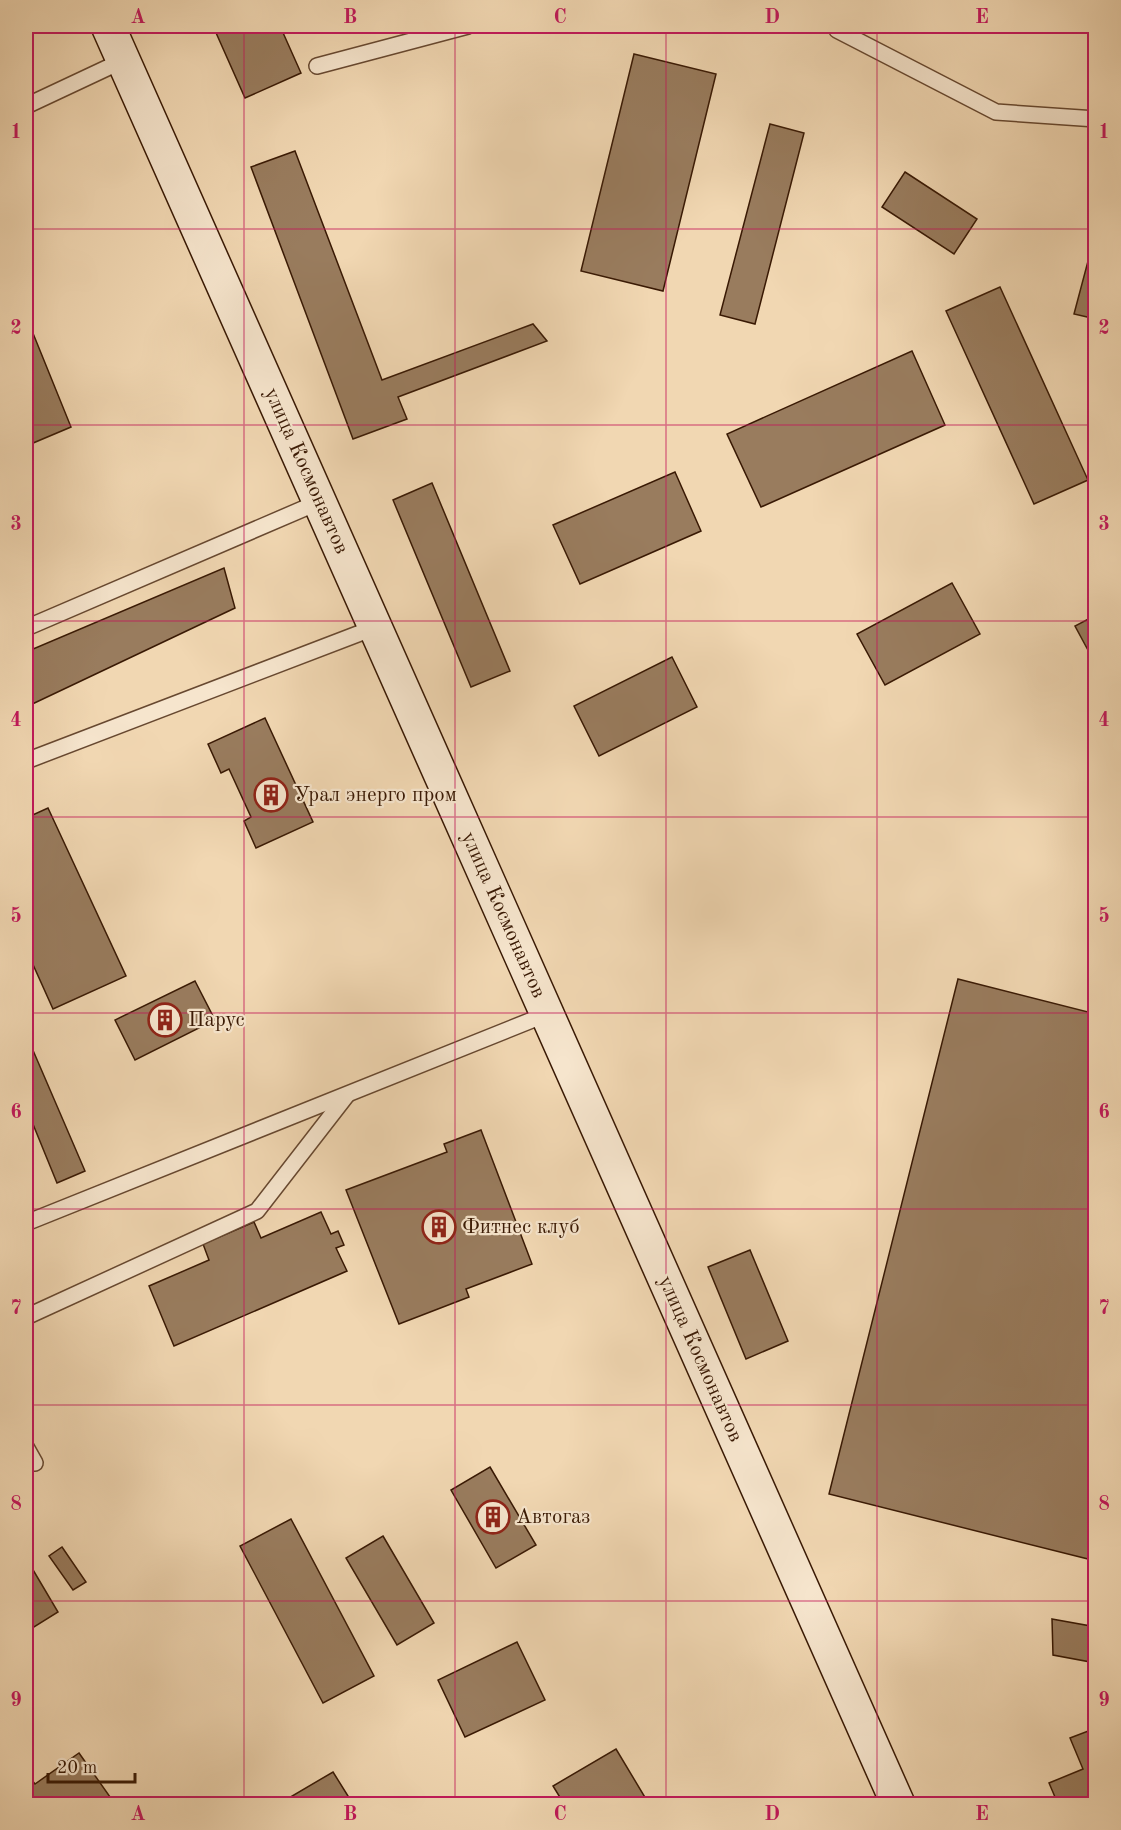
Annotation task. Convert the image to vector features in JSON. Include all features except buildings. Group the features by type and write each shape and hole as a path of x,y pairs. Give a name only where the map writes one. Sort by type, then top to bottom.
{"main road":[{"name":"улица Космонавтов","path":"108,26 898,1804"}],"lane":[{"path":"317,66 468,26"},
{"path":"838,26 837,30 996,112 1095,119"},
{"path":"1095,55 1095,66"},
{"path":"26,106 124,60"},
{"path":"26,628 319,502"},
{"path":"26,761 376,627"},
{"path":"26,1223 547,1014"},
{"path":"26,1317 257,1211 347,1095"},
{"path":"26,1447 35,1463"}],"place":[{"name":"Урал энерго пром","path":"271,795"},
{"name":"Парус","path":"165,1020"},
{"name":"Фитнес клуб","path":"439,1227"},
{"name":"Автогаз","path":"493,1517"}]}
